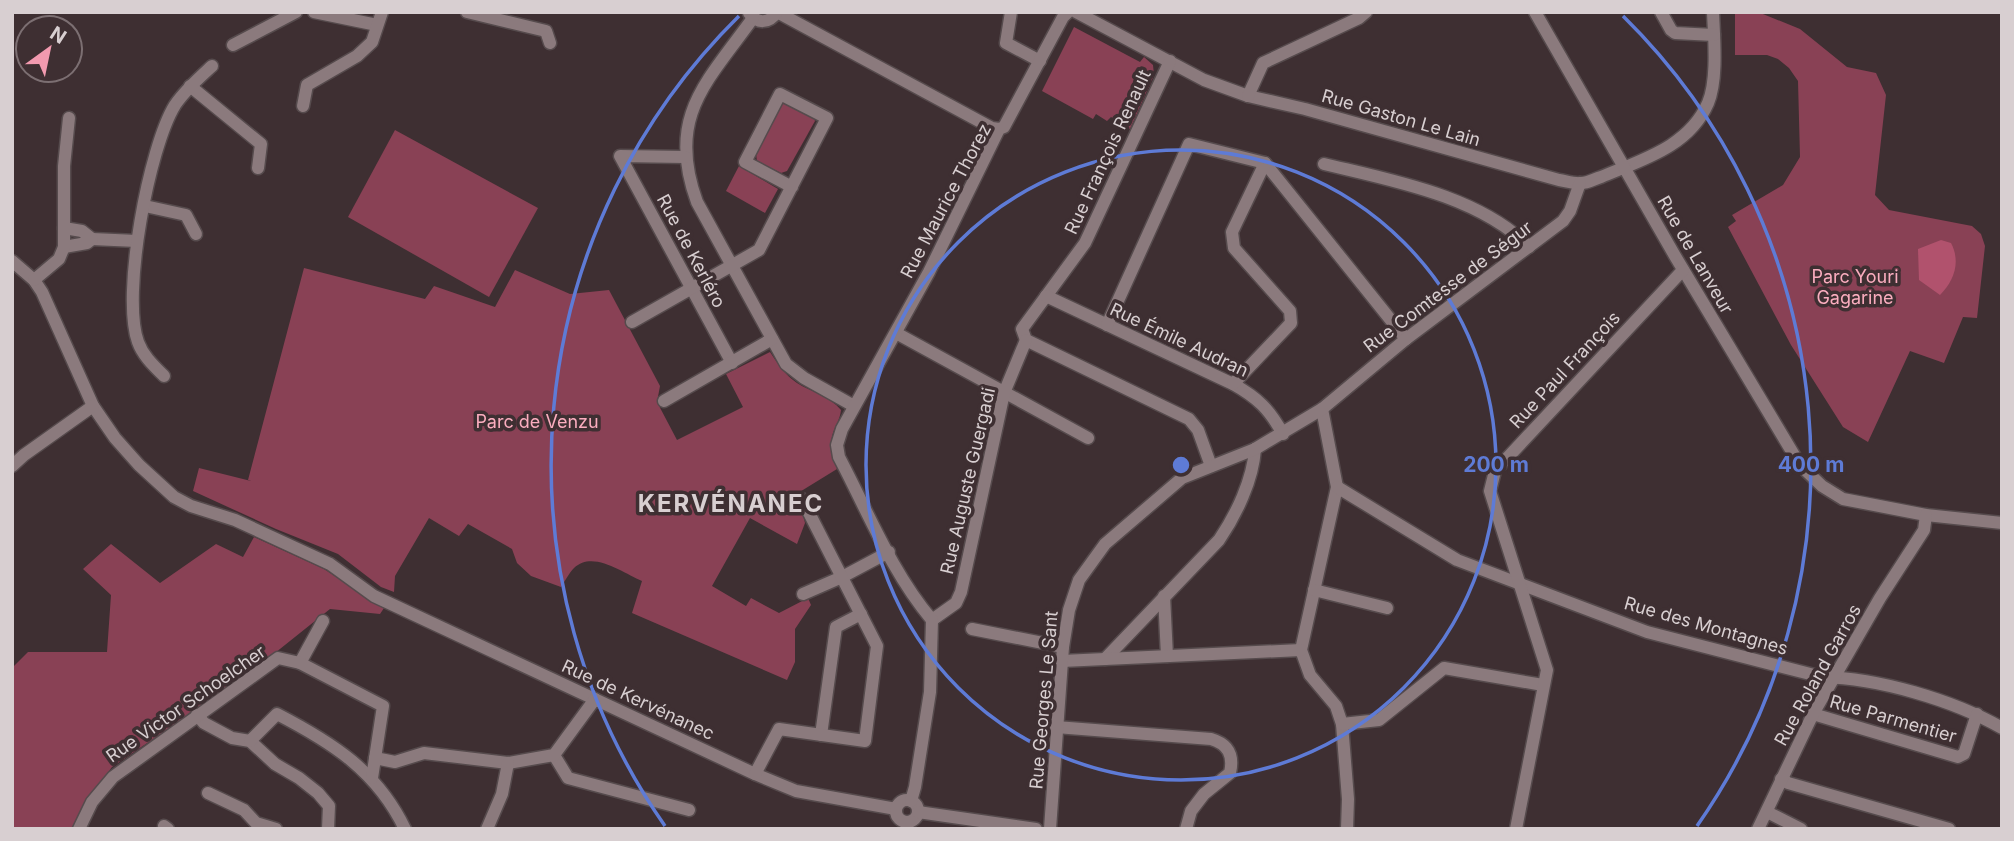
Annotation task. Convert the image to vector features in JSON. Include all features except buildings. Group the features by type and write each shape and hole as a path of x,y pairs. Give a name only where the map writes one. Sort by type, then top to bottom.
{"street":[{"path":"233,45 296,12"},
{"path":"314,12 377,25"},
{"path":"303,106 307,85 357,56 372,42 382,12"},
{"path":"467,12 545,31 550,43"},
{"path":"854,406 794,372 786,364 772,339 697,202 685,157 686,133 691,111 711,75 751,15 767,21 777,12 984,124 999,129"},
{"path":"1011,12 1006,43 1040,61"},
{"name":"Rue Maurice Thorez","path":"889,552 839,457 836,445 854,406 929,272 999,129 1004,127 1068,12"},
{"name":"Rue Gaston Le Lain","path":"1076,12 1204,80 1248,96 1305,109 1559,180 1580,183 1626,168 1669,146 1702,114 1709,101 1711,89 1713,12"},
{"path":"1248,96 1262,63 1359,18 1366,12"},
{"name":"Rue de Lanveur","path":"1535,12 1800,465 1822,486 1843,499 1926,515"},
{"path":"1661,12 1675,33 1714,34"},
{"name":"Rue François Renault","path":"1026,340 1022,329 1085,243 1170,61"},
{"path":"164,376 149,361 138,343 133,322 132,286 136,241 160,139 174,107 190,86 212,66"},
{"path":"190,86 261,144 258,168"},
{"path":"632,321 759,250 792,187 827,118 780,94 745,162 792,187"},
{"path":"12,261 34,280 59,259 64,247 64,166 69,118"},
{"path":"1107,325 1189,144 1265,163 1406,339"},
{"name":"Rue de Kerléro","path":"685,157 620,156 732,363"},
{"path":"1233,384 1291,323 1290,312 1234,248 1232,232 1265,163"},
{"path":"1324,164 1405,183 1475,209 1519,236 1529,247"},
{"name":"Rue Comtesse de Ségur","path":"1283,434 1322,408 1406,339 1563,221 1570,211 1580,183"},
{"path":"145,206 186,215 195,234"},
{"path":"64,228 82,231 93,239 136,241"},
{"path":"64,247 87,243 93,239"},
{"name":"Rue Paul François","path":"1516,829 1546,670 1490,491 1494,471 1684,270"},
{"name":"Rue de Kervénanec","path":"34,280 42,292 93,406 115,438 139,465 174,497 191,506 235,520 330,564 374,596 796,791 905,820 1036,829"},
{"name":"Rue Émile Audran","path":"1046,296 1252,395 1270,412 1283,434"},
{"path":"896,333 1088,439"},
{"path":"664,401 772,339"},
{"path":"1026,340 1189,419 1198,430 1211,466"},
{"name":"Rue Auguste Guergadi","path":"932,620 956,603 961,592 1004,393 1026,340"},
{"path":"12,466 93,406"},
{"path":"1322,408 1337,486 1301,650 1310,675 1336,706 1342,724 1348,799 1347,829"},
{"name":"Rue Georges Le Sant","path":"1050,829 1063,647 1075,587 1105,544 1174,484 1283,434"},
{"path":"1105,659 1219,540 1232,522 1254,462 1255,449"},
{"name":"Rue des Montagnes","path":"1337,486 1457,560 1647,632 1822,677 1836,677 1927,696 1977,714 2002,728"},
{"path":"755,774 779,729 864,741 877,646 803,499"},
{"path":"1926,515 2002,523"},
{"name":"Rue Roland Garros","path":"1758,829 1813,715 1880,598 1917,542 1926,526 1926,515"},
{"path":"803,594 889,552 919,605 932,620 930,692 911,801 916,804 905,820"},
{"path":"1314,590 1387,608"},
{"path":"1164,596 1167,656"},
{"path":"821,735 836,627 861,614"},
{"path":"323,621 300,663 383,706 372,778"},
{"path":"972,629 1063,647"},
{"path":"1062,661 1301,650"},
{"name":"Rue Victor Schoelcher","path":"79,829 92,802 113,777 278,658 300,663"},
{"path":"1342,724 1380,720 1444,668 1543,685"},
{"path":"375,758 395,762 424,753 508,763 554,755 595,699"},
{"path":"250,741 277,714 323,738 372,778 395,808 405,829"},
{"name":"Rue Parmentier","path":"1813,715 1958,757 1964,754 1977,714"},
{"path":"197,715 204,723 232,737 250,741 275,764 318,793 329,806 328,829"},
{"path":"1056,727 1211,739 1222,744 1231,757 1230,773 1204,794 1191,811 1186,829"},
{"path":"554,755 568,778 689,810"},
{"path":"487,829 502,794 508,763"},
{"path":"1781,779 1949,829"},
{"path":"208,793 244,810 248,823 276,829"},
{"path":"1767,812 1801,829"}],"green space":[{"name":"Parc Youri Gagarine","path":"1758,12 1800,29 1847,67 1876,73 1886,95 1875,195 1889,210 1972,226 1981,234 1985,246 1977,318 1963,317 1944,363 1910,351 1868,442 1843,427 1791,345 1728,227 1736,221 1732,215 1783,185 1800,157 1798,81 1778,59 1767,55 1735,55 1735,13"},
{"path":"1074,27 1140,62 1144,57 1153,65 1154,75 1130,129 1111,117 1107,121 1096,114 1093,119 1042,91"},
{"path":"781,100 813,116 815,121 787,171 781,173 757,161 756,154"},
{"path":"395,130 538,208 489,297 348,217"},
{"path":"739,166 778,189 765,213 726,191"},
{"name":"Parc de Venzu","path":"304,268 425,299 434,286 495,307 515,270 570,294 609,290 660,386 657,402 677,440 743,407 726,374 770,352 793,380 837,405 841,410 831,442 837,469 798,493 805,523 797,544 750,518 712,586 746,606 751,598 779,613 808,598 811,605 795,629 795,662 787,680 632,613 642,581 599,562 590,561 574,568 561,587 531,576 517,563 512,549 468,524 459,536 429,518 395,576 394,592 381,587 338,554 193,491 199,468 251,481 248,480"},
{"path":"254,537 324,569 384,608 380,614 330,609 250,673 112,767 88,799 74,829 12,829 12,668 28,652 107,652 111,595 83,569 111,544 160,583 216,544 243,557"}],"shaded area":[{"path":"1941,240 1951,243 1956,264 1949,284 1940,295 1919,280 1918,249"}],"district":[{"name":"KERVÉNANEC","path":"731,504"}]}
